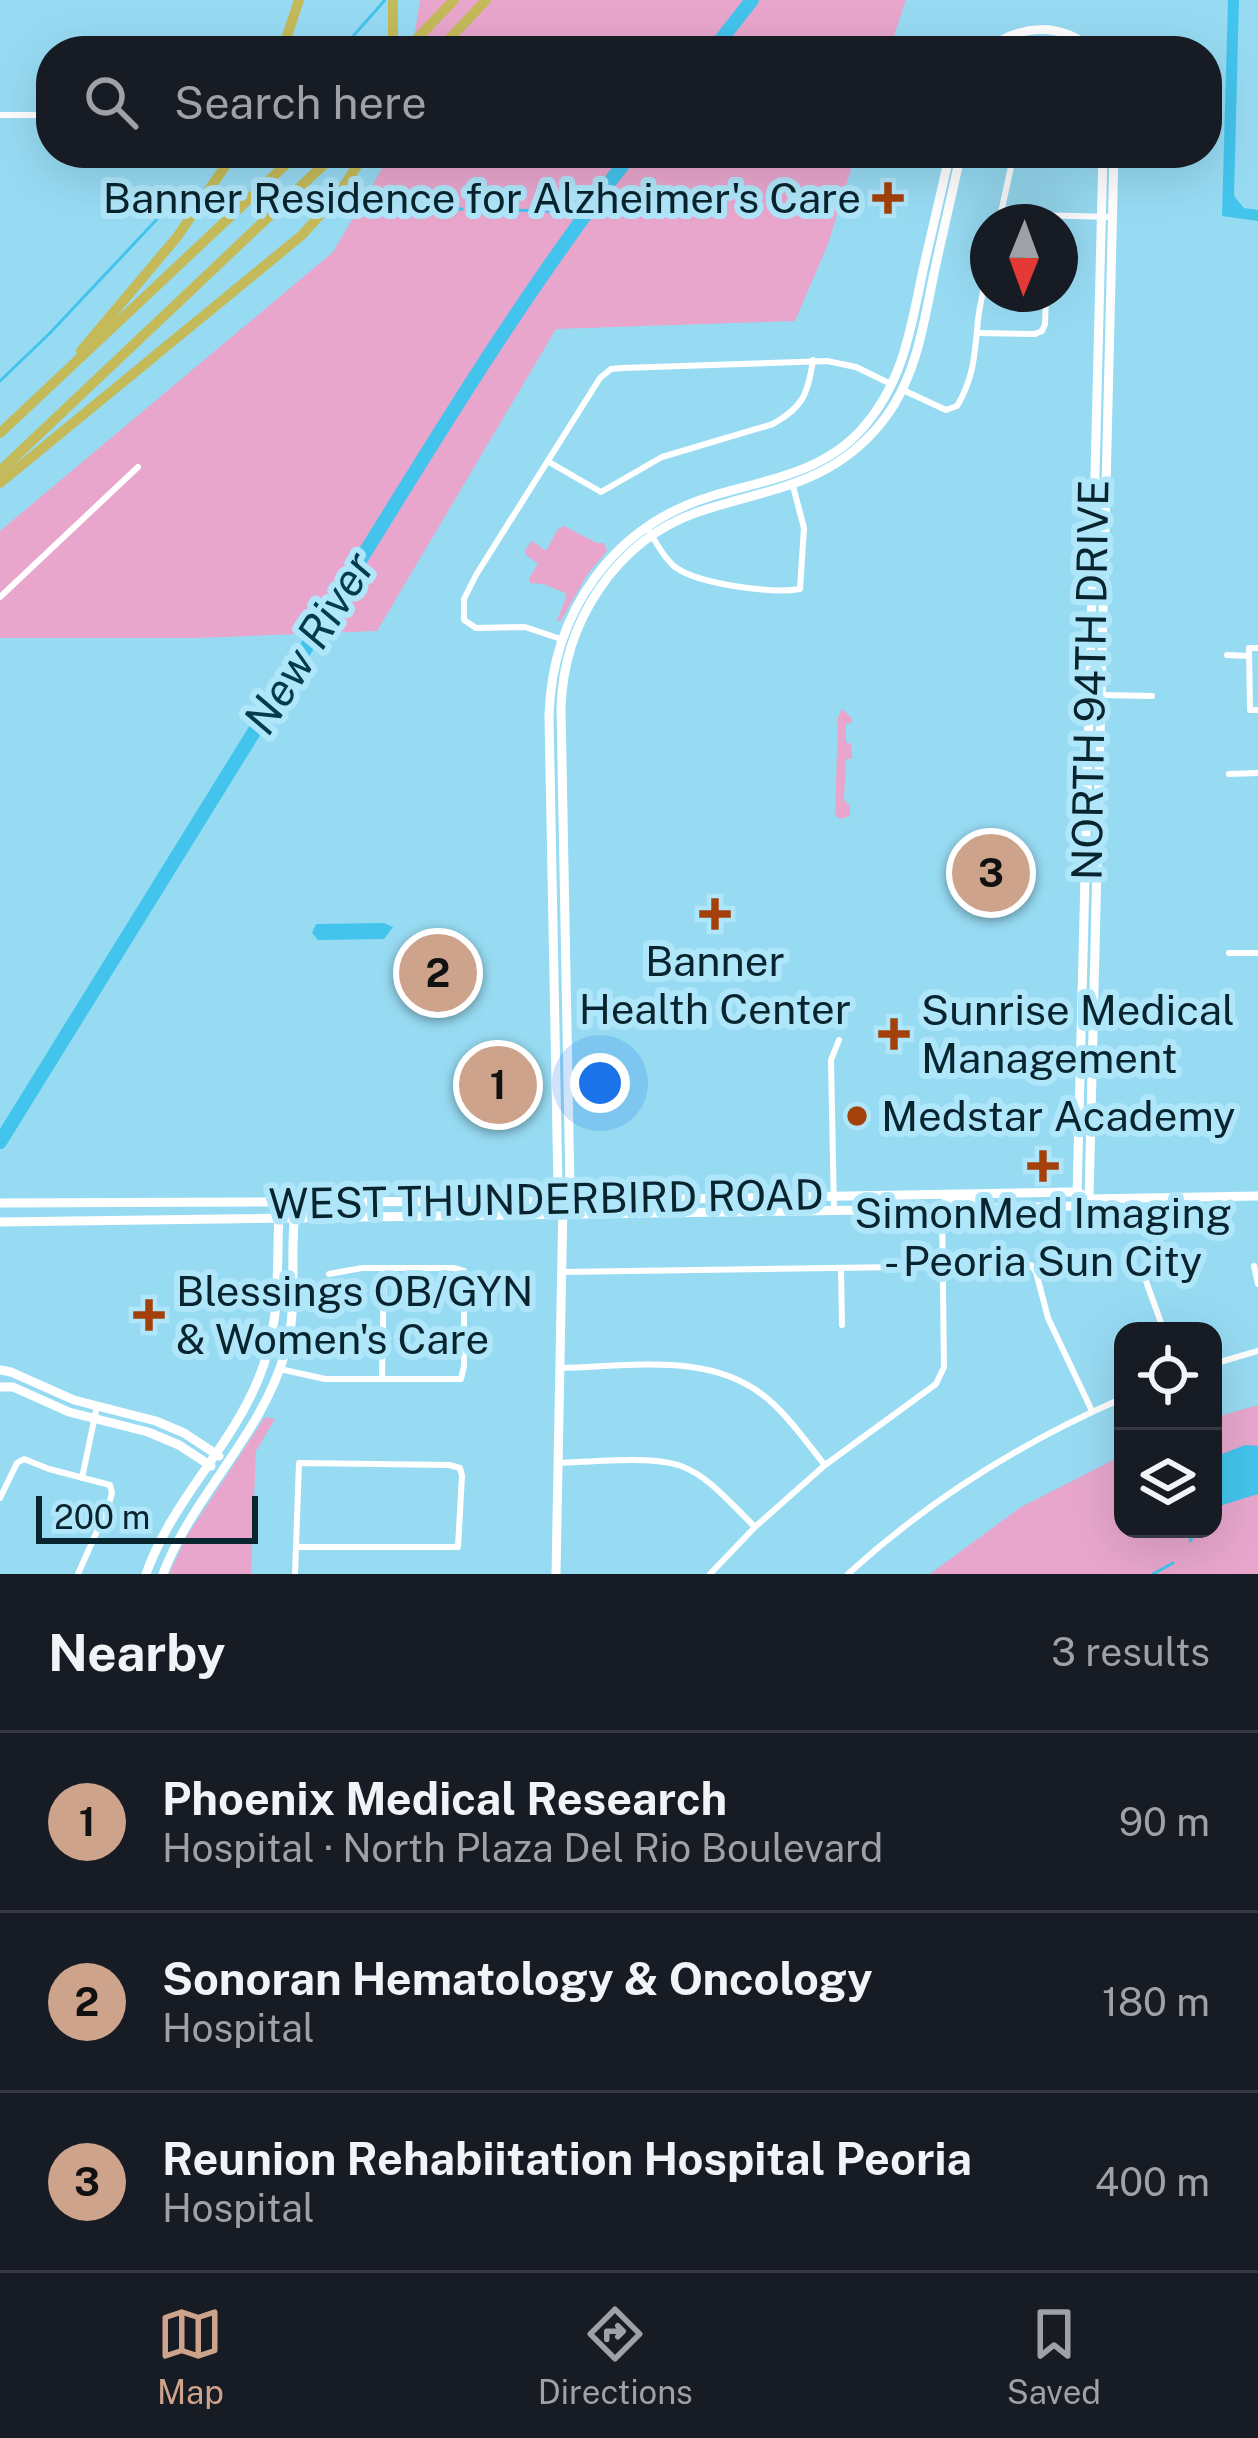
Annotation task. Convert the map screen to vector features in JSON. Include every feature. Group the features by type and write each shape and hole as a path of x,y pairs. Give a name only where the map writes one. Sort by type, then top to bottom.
{"highway":[{"path":"287,36 299,0"},
{"path":"393,0 393,36"},
{"path":"419,36 454,0"},
{"path":"452,36 486,0"},
{"path":"65,373 177,237 224,168"},
{"path":"0,434 282,168"},
{"path":"0,471 320,168"},
{"path":"0,483 302,235 355,168"}],"street":[{"path":"1020,36 1060,31 1070,36"},
{"path":"1026,35 1030,36"},
{"path":"0,115 36,115"},
{"path":"898,388 947,168"},
{"path":"649,531 793,486 814,477 847,450 898,388 919,343 958,168"},
{"path":"1003,204 1011,168"},
{"name":"NORTH 94TH DRIVE","path":"1104,168 1107,217"},
{"name":"NORTH 94TH DRIVE","path":"1089,1199 1084,1140 1107,217 1112,168"},
{"path":"1078,218 1107,217"},
{"path":"561,640 525,627 476,628 464,620 464,599 606,373 622,368 813,361 856,367 951,410 961,401 969,381 980,312"},
{"path":"978,333 1042,332 1045,312"},
{"path":"548,461 601,492 662,457 773,424 788,415 804,396 813,361"},
{"path":"557,678 591,590 612,555 667,514 706,497 796,473 847,450"},
{"path":"0,597 138,466"},
{"path":"649,531 669,562 684,572 750,589 800,589 804,528 793,486"},
{"path":"556,1574 563,1201 570,1189 562,1110 557,801 548,716 561,640 573,610 591,590"},
{"path":"1227,655 1252,651 1250,710 1258,710"},
{"path":"1095,694 1153,696"},
{"path":"1228,774 1258,773"},
{"path":"1229,953 1258,953"},
{"path":"834,1211 831,1060 839,1040"},
{"name":"NORTH 94TH DRIVE","path":"1077,1206 1084,1140"},
{"path":"1077,1192 1089,1199"},
{"name":"WEST THUNDERBIRD ROAD","path":"0,1203 563,1201 1077,1192"},
{"path":"710,1574 754,1527 825,1465 940,1378 944,1367 942,1209 945,1203 996,1193"},
{"name":"WEST THUNDERBIRD ROAD","path":"0,1222 942,1209 1077,1206 1089,1199 1258,1196"},
{"path":"146,1574 163,1531 256,1385 279,1294 280,1202"},
{"path":"163,1574 184,1526 259,1414 280,1369 295,1295 298,1202"},
{"path":"562,1272 1030,1265 1048,1318 1092,1411"},
{"path":"1254,1266 1258,1284"},
{"path":"280,1369 325,1379 461,1379 464,1270 384,1268 329,1274"},
{"path":"382,1380 384,1268"},
{"path":"841,1268 842,1325"},
{"path":"1142,1270 1161,1322"},
{"path":"274,1328 274,1353 280,1369"},
{"path":"1222,1361 1258,1351"},
{"path":"560,1368 716,1370 768,1399 825,1465"},
{"path":"0,1370 224,1468"},
{"path":"0,1387 13,1387 46,1404 156,1420 215,1453 224,1468"},
{"path":"848,1574 957,1487 1021,1447 1114,1402"},
{"path":"82,1478 96,1412"},
{"path":"0,1498 17,1463 24,1459 110,1485 109,1504 78,1574"},
{"path":"295,1574 296,1546 299,1463 460,1468 458,1547 296,1546"},
{"path":"558,1463 681,1466 704,1479 754,1527"}],"shaded area":[{"path":"420,0 906,0 894,36 414,36"},
{"path":"382,168 851,168 828,244 795,321 556,329 377,631 196,638 0,638 0,531 333,252"},
{"path":"564,526 604,543 607,551 560,622 565,593 530,583 538,564 525,550 532,541 546,551"},
{"path":"842,709 852,718 846,724 846,742 851,744 852,759 846,759 844,800 850,816 840,819 835,815"},
{"path":"1258,1405 1258,1574 930,1574 1021,1507 1114,1460 1114,1538 1222,1538 1222,1415"},
{"path":"265,1417 275,1419 256,1451 251,1574 169,1574 187,1536"}],"water":[{"path":"1228,0 1239,0 1234,196 1244,208 1258,210 1258,221 1222,216"},
{"path":"384,923 393,927 384,939 318,940 312,933 316,924"},
{"path":"1245,1445 1258,1446 1258,1494 1222,1505 1222,1454"}],"waterway":[{"path":"353,36 385,0"},
{"name":"New River","path":"724,36 752,0"},
{"name":"New River","path":"0,1142 480,368 621,168"},
{"path":"0,381 160,216 182,200"},
{"path":"338,205 462,209"},
{"path":"474,209 586,212"},
{"path":"1153,1574 1173,1563"}],"place":[{"name":"Banner Residence for Alzheimer's Care","path":"888,198"},
{"name":"Reunion Rehabiitation Hospital Peoria","path":"991,873"},
{"name":"Banner Health Center","path":"715,914"},
{"name":"Sonoran Hematology & Oncology","path":"438,973"},
{"name":"Sunrise Medical Management","path":"894,1034"},
{"name":"Phoenix Medical Research","path":"498,1085"},
{"name":"Medstar Academy","path":"857,1116"},
{"name":"SimonMed Imaging - Peoria Sun City","path":"1043,1166"},
{"name":"Blessings OB/GYN & Women's Care","path":"149,1315"}]}
